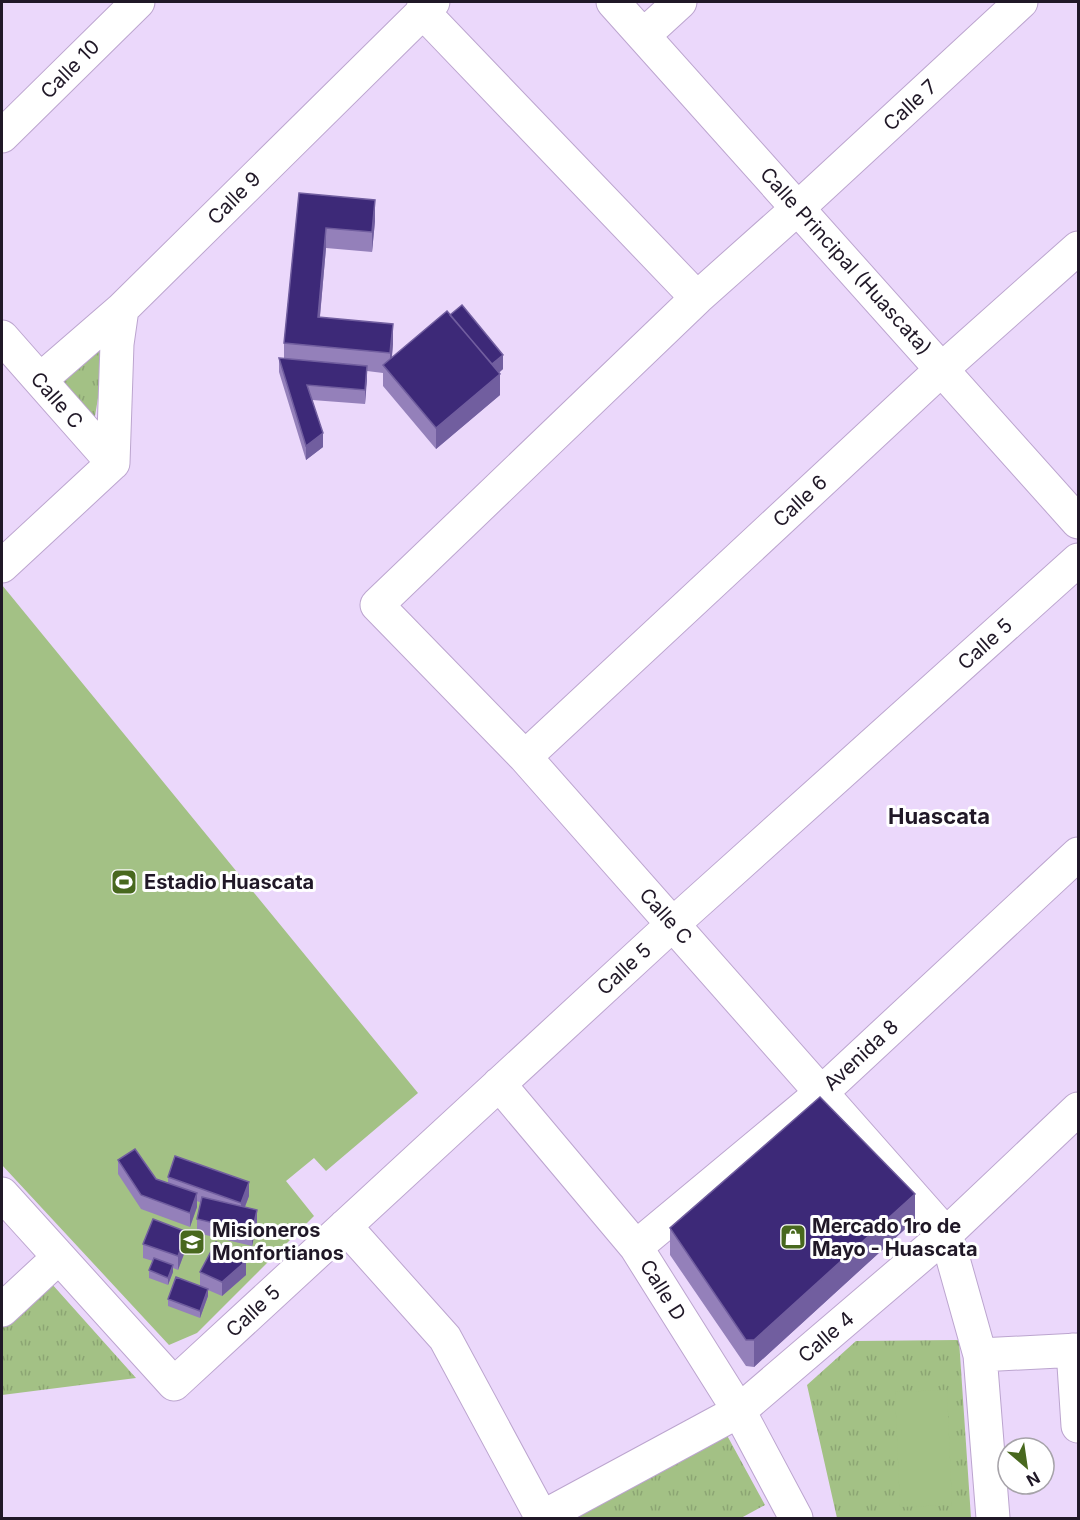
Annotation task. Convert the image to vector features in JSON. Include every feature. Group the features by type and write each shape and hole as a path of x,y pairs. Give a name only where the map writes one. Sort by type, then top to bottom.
{"street":[{"name":"Calle 10","path":"2,136 138,2"},
{"name":"Calle Principal (Huascata)","path":"613,2 1078,522"},
{"path":"644,35 680,2"},
{"name":"Calle 7","path":"377,605 697,298 1021,2"},
{"path":"427,7 697,298"},
{"name":"Calle 9","path":"40,380 122,309 427,7"},
{"name":"Calle 6","path":"525,757 942,369 1078,248"},
{"path":"2,566 113,464 117,344 122,309"},
{"name":"Calle C","path":"2,337 113,464"},
{"name":"Calle 5","path":"59,1257 174,1384 673,924 1078,560"},
{"name":"Calle C","path":"377,605 525,757 946,1234"},
{"name":"Avenida 8","path":"636,1248 821,1093 1078,854"},
{"name":"Calle D","path":"499,1084 636,1248 739,1411 785,1515"},
{"name":"Calle 4","path":"541,1518 739,1411 946,1234 1078,1109"},
{"path":"2,1194 59,1257 2,1310"},
{"path":"345,1226 445,1338 541,1518"},
{"path":"946,1234 980,1355 993,1518"},
{"path":"980,1355 1076,1350 1078,1426"}],"green space":[{"path":"107,344 94,422 56,381"},
{"name":"Estadio Huascata","path":"2,585 418,1093 326,1171 314,1158 286,1181 314,1216 197,1333 169,1345 2,1165"},
{"path":"51,1283 136,1378 2,1395 2,1328"},
{"path":"959,1340 971,1518 837,1518 807,1385 856,1341"},
{"path":"947,1390 952,1505 900,1507 895,1392"},
{"path":"723,1428 765,1505 741,1518 565,1518"}],"building":[{"path":"299,193 375,200 372,232 326,228 318,317 393,324 390,353 284,343"},
{"path":"462,305 503,355 492,364 450,315"},
{"path":"447,311 500,374 436,428 383,365"},
{"path":"279,358 367,366 365,390 307,385 323,433 306,446"},
{"name":"Mercado 1ro de Mayo - Huascata","path":"820,1097 915,1194 754,1340 746,1340 670,1228"},
{"path":"135,1149 156,1179 197,1193 190,1213 141,1195 118,1160"},
{"path":"175,1156 249,1182 241,1203 168,1177"},
{"path":"202,1197 257,1210 252,1232 197,1219"},
{"path":"153,1219 187,1232 178,1256 143,1244"},
{"path":"216,1242 246,1261 222,1282 200,1272"},
{"path":"154,1258 173,1265 168,1278 149,1270"},
{"path":"176,1277 208,1289 200,1311 168,1299"}],"place":[{"name":"Estadio Huascata","path":"124,882"},
{"name":"Mercado 1ro de Mayo - Huascata","path":"793,1237"},
{"name":"Misioneros Monfortianos","path":"192,1242"}],"district":[{"name":"Huascata","path":"939,816"}]}
